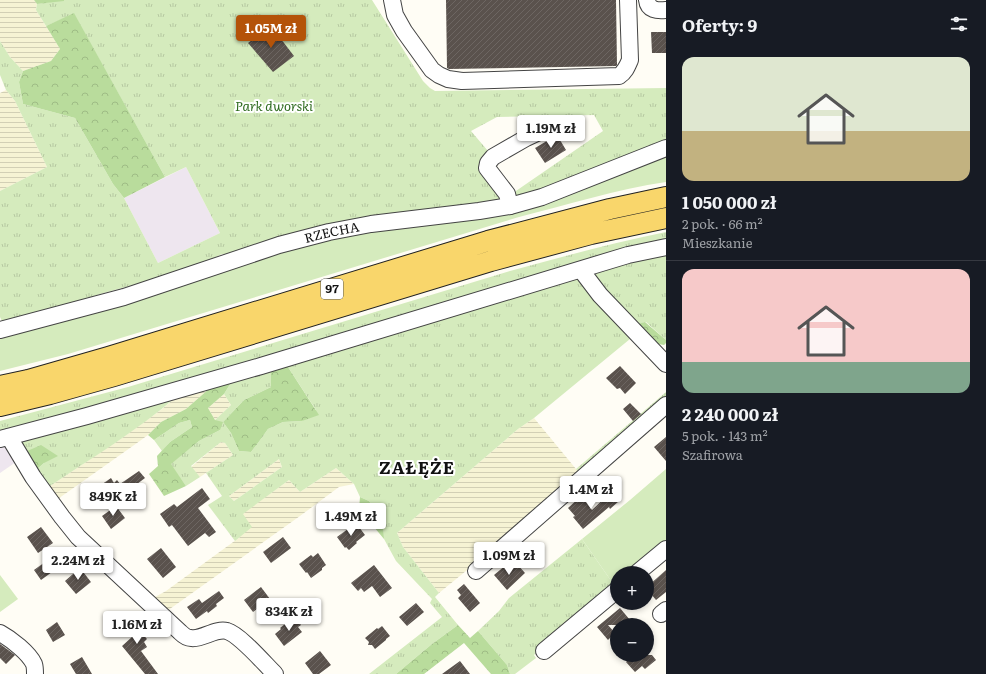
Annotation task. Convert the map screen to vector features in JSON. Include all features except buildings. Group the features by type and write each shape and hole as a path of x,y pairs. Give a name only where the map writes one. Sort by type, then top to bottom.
{"main road":[{"name":"97","path":"0,386 28,380 108,357 488,241 610,209 666,197"},
{"name":"97","path":"0,406 114,376 491,262 591,234 666,218"}],"street":[{"path":"392,0 395,15 404,31 432,70 448,79 462,81 619,76 627,68 630,60 628,0"},
{"path":"647,0 652,9 666,10"},
{"path":"510,206 507,194 487,168 488,163 493,157 526,138 556,124"},
{"name":"RZECHA","path":"0,330 124,297 279,246 328,232 371,224 510,206 542,197 666,148"},
{"path":"275,674 233,634 226,631 220,631 191,639 180,632 74,533 4,438 261,366 628,255 666,247"},
{"path":"581,270 600,294 666,364"},
{"path":"476,571 666,405"},
{"path":"645,566 666,549"},
{"path":"544,651 610,596"},
{"path":"0,633 30,658 34,664 35,674"}],"shaded area":[{"path":"0,0 34,0 37,4 36,10 60,49 51,61 23,71 10,57 0,41"},
{"path":"6,90 15,101 47,167 0,191 0,93"},
{"path":"186,167 220,233 158,263 124,198"},
{"path":"210,388 186,409 161,422 148,435 55,501 47,488 122,438 176,397"},
{"path":"224,394 231,405 215,420 208,408"},
{"path":"534,418 581,475 439,593 403,547 397,533 518,429"},
{"path":"221,442 225,443 233,455 200,477 191,467"},
{"path":"0,446 8,447 16,462 0,473"},
{"path":"279,459 282,467 234,501 229,496"},
{"path":"336,468 354,484 339,487 167,611 155,597 166,591 240,537 242,514 289,480 300,492"}],"green space":[{"path":"34,0 64,0 64,1 37,4"},
{"name":"Park dworski","path":"64,0 372,0 423,81 435,91 666,88 666,144 543,191 517,196 513,193 603,131 594,115 497,117 471,131 488,151 479,162 502,193 500,200 234,256 222,254 190,270 107,292 4,323 0,317 0,191 47,167 15,101 6,90 0,75 0,41 10,57 23,71 19,82 23,104 75,118 113,184 124,198 158,263 220,233 186,167 165,177 74,14 46,26 36,10 37,4"},
{"path":"74,13 165,177 124,198 113,184 75,118 23,104 19,82 23,71 51,61 60,49 46,26"},
{"path":"666,156 666,182 611,193 519,217 68,354 0,371 0,337 337,236 446,221"},
{"path":"666,232 666,243 513,285 0,434 0,421 128,387 510,271 607,245"},
{"path":"666,254 666,340 646,322 637,324 597,283 596,274 599,270"},
{"path":"574,277 580,278 630,339 534,418 518,429 397,533 403,547 439,593 435,597 458,625 432,644 396,674 369,674 442,617 430,603 432,599 396,561 384,539 383,521 369,501 360,497 354,484 336,468 300,492 289,480 243,514 252,527 235,541 208,505 222,496 206,473 233,455 225,443 221,442 191,466 200,477 186,486 170,464 199,441 220,430 215,420 231,405 224,394 232,381 271,371 271,387 244,400 223,422 231,433 239,451 251,452 268,429 283,422 302,421 316,410 286,364","holes":["279,459 282,467 234,501 229,496"]},
{"path":"645,322 666,340 664,345 658,344 637,324"},
{"path":"286,364 319,415 302,421 283,422 268,429 251,452 239,451 231,433 223,422 244,400 271,387 271,371"},
{"path":"232,381 224,394 208,408 215,420 223,422 220,430 199,441 171,464 186,486 164,496 149,474 158,466 157,456 170,442 192,427 190,420 179,423 154,440 148,435 161,422 186,409 210,388"},
{"path":"666,392 666,401 581,475 576,469"},
{"path":"176,397 129,433 47,488 36,470 44,463 25,452 21,442 30,437"},
{"path":"190,420 192,427 170,442 162,451 154,440 179,423"},
{"path":"41,445 58,456 44,463 36,470 25,452"},
{"path":"666,469 666,541 637,566 610,566 610,579 582,539"},
{"path":"360,497 369,501 383,521 384,539 359,509"},
{"path":"582,539 610,579 610,588 552,637 534,655 536,658 515,674 510,674 507,665 478,631 499,611 509,598"},
{"path":"0,575 18,599 0,612"},
{"path":"458,625 470,638 478,631 507,665 510,674 491,674 464,643 424,674 396,674 432,644"}],"district":[{"name":"ZAŁĘŻE","path":"417,468"}]}
